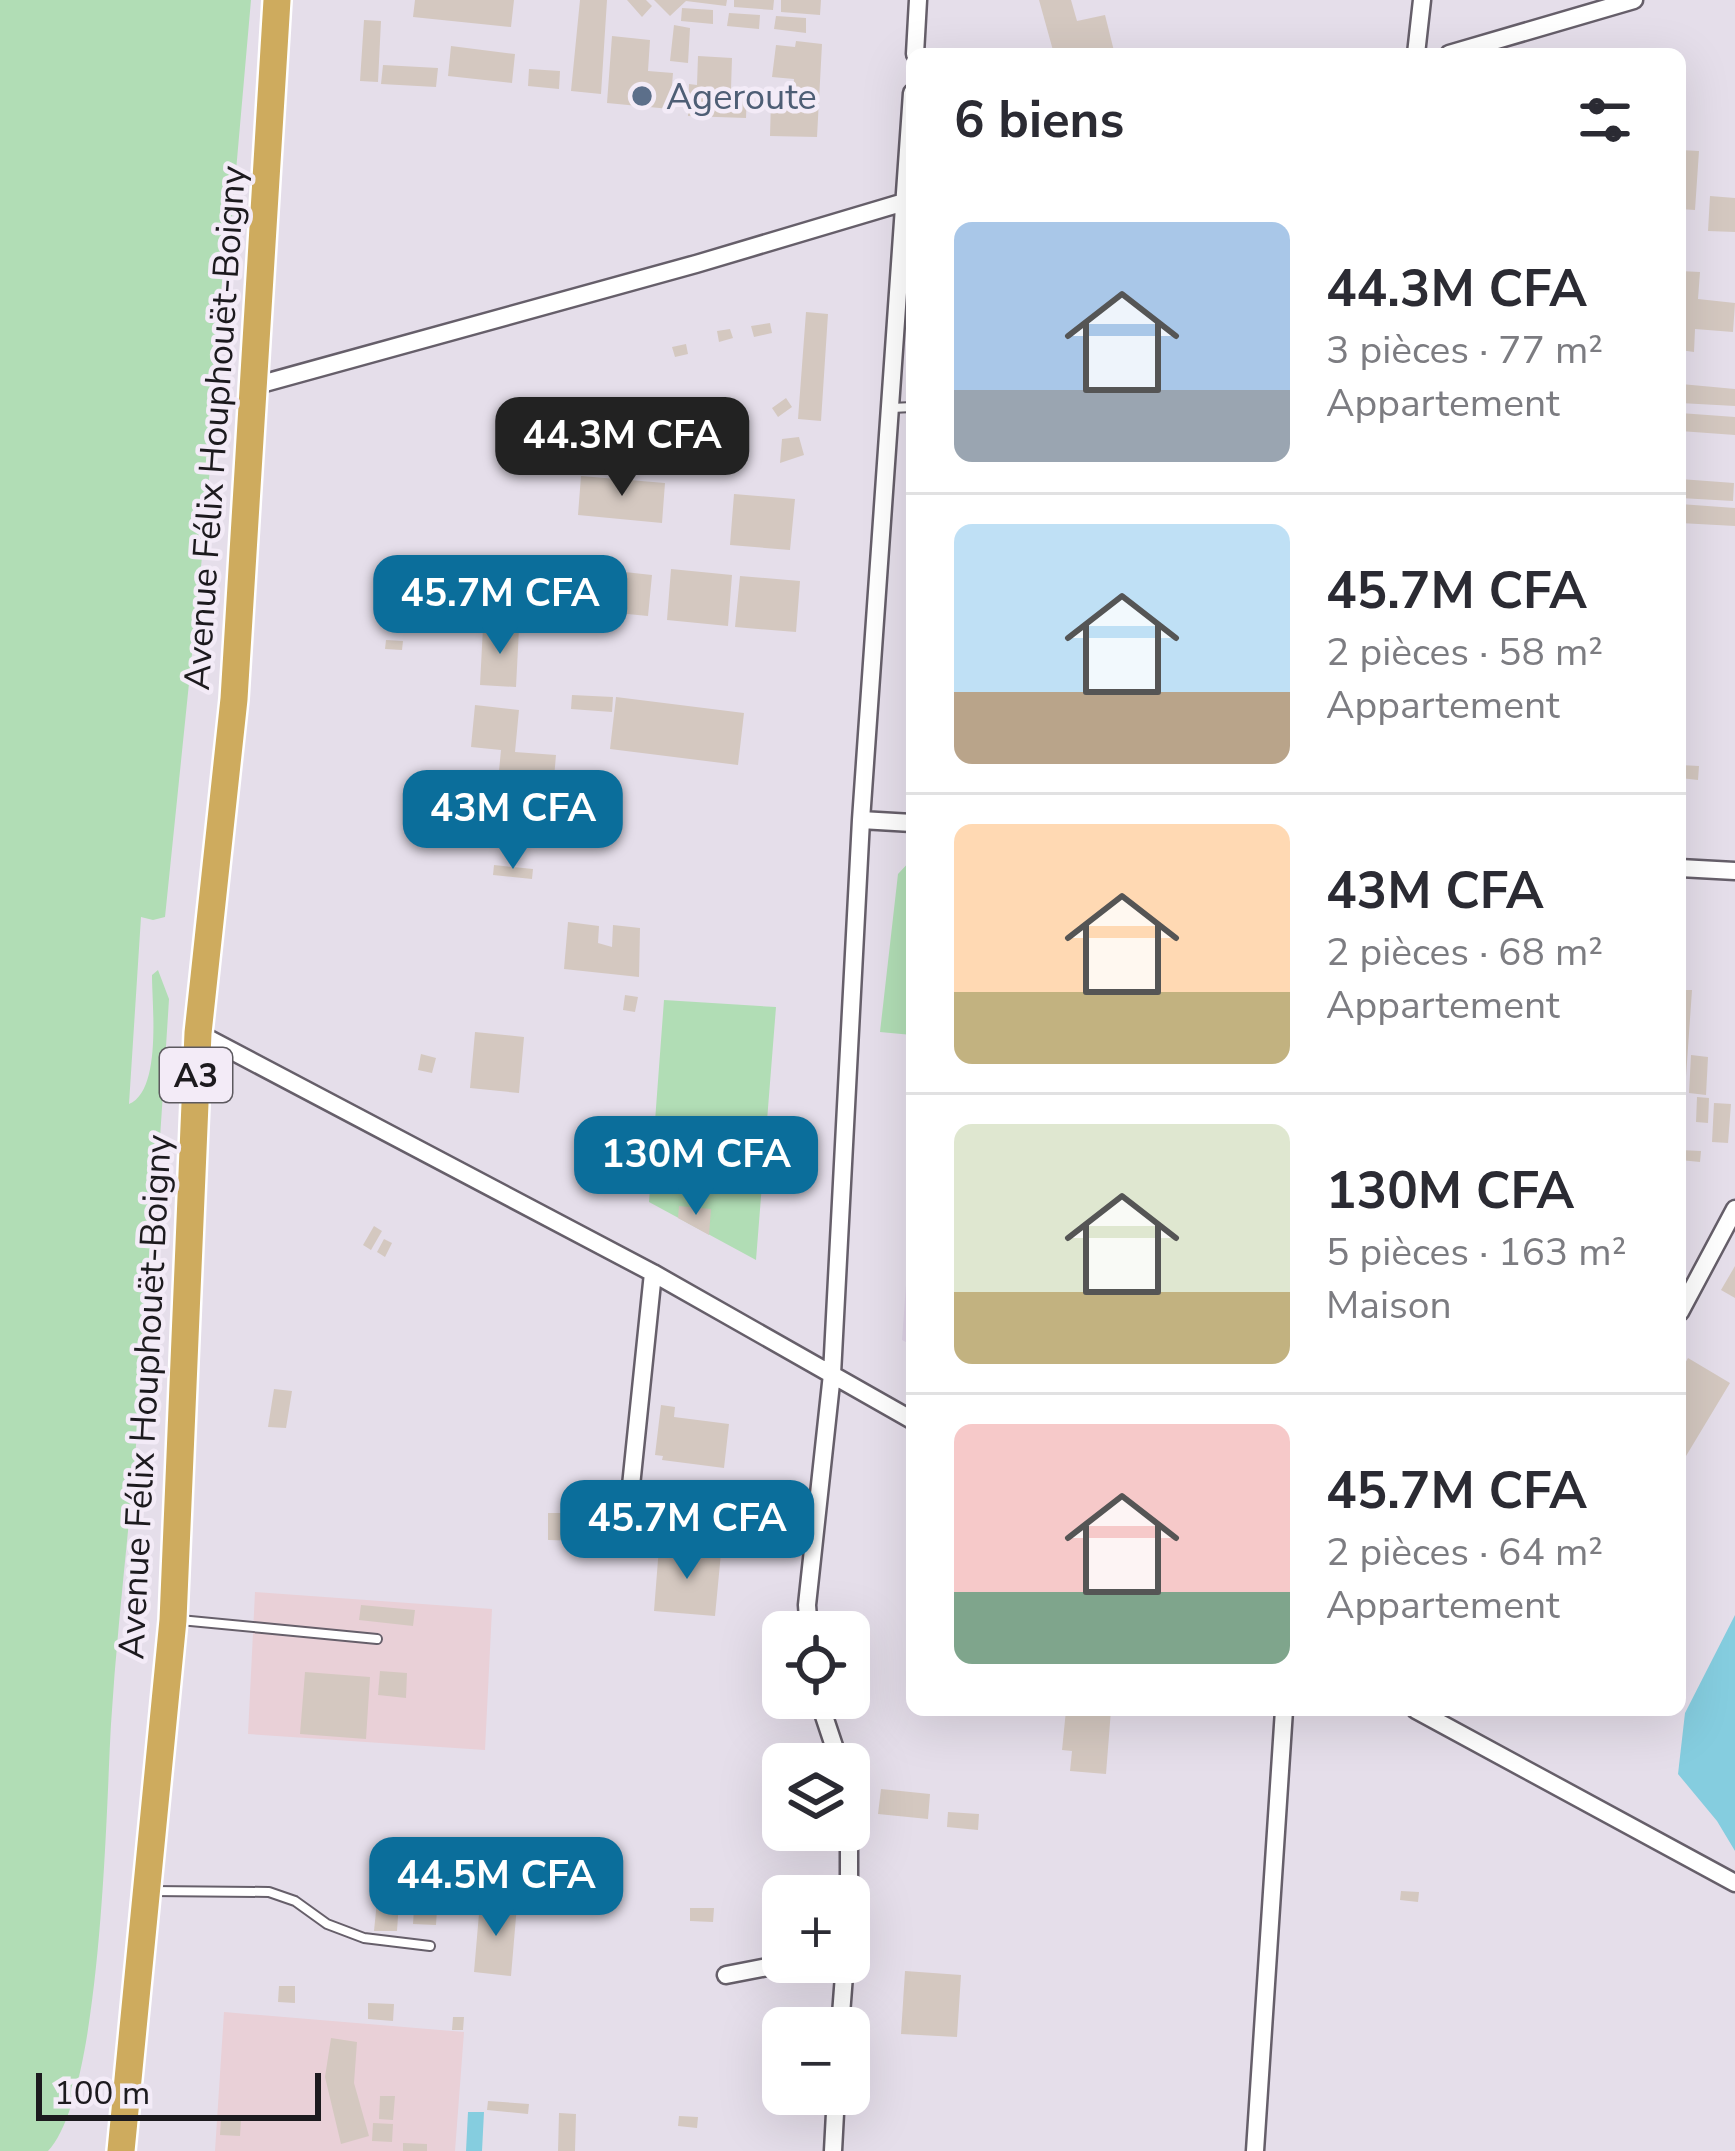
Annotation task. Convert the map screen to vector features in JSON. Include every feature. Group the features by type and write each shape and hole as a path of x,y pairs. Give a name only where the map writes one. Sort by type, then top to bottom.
{"highway":[{"name":"Avenue Félix Houphouët-Boigny","path":"121,2151 173,1620 198,1033 234,699 278,0"}],"street":[{"path":"915,48 918,0"},
{"path":"1416,48 1422,0"},
{"path":"1470,48 1634,0"},
{"path":"254,386 696,265 906,202"},
{"path":"807,1611 832,1374 861,820 906,227"},
{"path":"861,820 906,823"},
{"path":"1686,868 1735,871"},
{"path":"198,1033 653,1274 906,1417"},
{"path":"1686,1301 1735,1209"},
{"path":"625,1544 653,1274"},
{"path":"1256,2151 1284,1716"},
{"path":"1445,1717 1735,1883"},
{"path":"726,1975 762,1968"},
{"path":"833,2151 835,2115"}],"lane":[{"path":"892,408 906,407"},
{"path":"173,1620 377,1639"},
{"path":"144,1891 269,1892 295,1900 327,1924 364,1938 430,1946"}],"shaded area":[{"path":"906,1285 906,1342 902,1340"},
{"path":"255,1592 492,1609 485,1750 248,1734"},
{"path":"224,2012 464,2032 455,2151 215,2151"}],"green space":[{"path":"0,0 251,0 165,917 141,917 129,1104 147,1082 151,1065 152,975 158,970 169,999 98,1949 80,2073 66,2120 48,2151 0,2151"},
{"path":"906,865 906,1034 880,1032 898,874"},
{"path":"664,1000 776,1007 756,1260 649,1202"}],"water":[{"path":"1735,1615 1735,1851 1678,1774 1686,1711"},
{"path":"468,2112 484,2112 482,2151 466,2151"}],"building":[{"path":"415,0 514,0 511,27 413,17"},
{"path":"580,0 607,0 601,94 571,91"},
{"path":"627,0 646,0 652,6 642,17"},
{"path":"654,0 727,0 726,6 686,1 670,16"},
{"path":"734,0 774,0 773,10 734,7"},
{"path":"781,0 821,0 820,15 781,12"},
{"path":"1039,0 1071,0 1077,21 1105,15 1113,48 1052,48"},
{"path":"682,8 713,10 713,24 681,21"},
{"path":"729,13 760,15 759,29 727,26"},
{"path":"776,16 806,18 806,33 774,29"},
{"path":"364,20 381,21 378,82 360,81"},
{"path":"674,25 690,28 688,63 670,61"},
{"path":"612,36 650,40 648,71 673,73 670,109 607,103"},
{"path":"796,41 822,44 817,137 770,136 771,100 792,101 794,79 772,77 776,45 795,47"},
{"path":"451,46 515,54 512,83 448,76"},
{"path":"698,56 732,58 731,89 747,90 746,118 688,116 689,84 697,85"},
{"path":"383,65 438,68 436,87 381,84"},
{"path":"529,69 560,71 559,89 528,86"},
{"path":"1686,150 1699,151 1695,210 1686,209"},
{"path":"1710,196 1735,198 1735,232 1708,231"},
{"path":"1686,271 1700,272 1698,299 1735,303 1733,332 1695,329 1694,352 1686,351"},
{"path":"806,312 828,314 821,421 798,419"},
{"path":"770,323 772,333 754,337 751,326"},
{"path":"730,329 733,338 719,342 717,331"},
{"path":"686,344 688,354 675,357 672,347"},
{"path":"1686,384 1735,389 1735,406 1686,403"},
{"path":"786,398 792,407 778,417 772,408"},
{"path":"1686,413 1735,417 1735,435 1686,431"},
{"path":"799,437 804,455 780,463 782,439"},
{"path":"581,476 665,483 662,523 578,515"},
{"path":"1686,479 1734,483 1733,501 1686,498"},
{"path":"734,494 795,499 790,550 730,545"},
{"path":"1686,504 1735,508 1735,526 1686,523"},
{"path":"570,566 652,575 648,616 565,608"},
{"path":"671,569 732,575 728,626 667,620"},
{"path":"740,576 800,581 796,632 735,627"},
{"path":"483,627 519,629 516,687 480,685"},
{"path":"386,640 403,641 402,650 385,649"},
{"path":"572,695 613,697 612,712 571,709"},
{"path":"616,697 744,713 738,765 610,749"},
{"path":"475,705 519,710 515,752 556,755 551,813 529,811 530,797 497,792 501,750 471,747"},
{"path":"1686,765 1699,766 1698,780 1686,779"},
{"path":"505,821 522,822 521,832 513,831 512,841 495,840 496,830 504,831"},
{"path":"494,865 533,869 532,879 493,875"},
{"path":"568,922 599,926 598,943 612,947 613,925 640,928 639,977 564,969"},
{"path":"1686,990 1692,990 1686,1077"},
{"path":"625,995 638,997 635,1012 623,1010"},
{"path":"475,1032 524,1037 519,1093 470,1088"},
{"path":"421,1054 436,1058 432,1073 418,1070"},
{"path":"1691,1055 1708,1057 1706,1095 1689,1093"},
{"path":"1697,1097 1709,1098 1708,1123 1696,1122"},
{"path":"1714,1103 1731,1104 1728,1143 1712,1142"},
{"path":"1686,1150 1701,1151 1700,1162 1686,1161"},
{"path":"679,1206 711,1209 709,1235 678,1218"},
{"path":"374,1226 382,1231 371,1250 363,1245"},
{"path":"384,1239 392,1243 385,1257 377,1252"},
{"path":"1735,1266 1735,1298 1721,1290"},
{"path":"1688,1358 1730,1383 1686,1456"},
{"path":"274,1389 292,1391 286,1428 268,1427"},
{"path":"661,1405 675,1407 674,1417 729,1424 724,1468 662,1460 663,1456 655,1455"},
{"path":"665,1480 724,1487 723,1498 737,1499 733,1541 698,1537 700,1525 688,1524 687,1536 670,1534 672,1513 661,1512"},
{"path":"563,1492 585,1493 584,1541 548,1540 548,1513 563,1513"},
{"path":"589,1524 618,1525 618,1543 589,1543"},
{"path":"659,1547 721,1553 715,1616 654,1611"},
{"path":"361,1605 415,1610 413,1626 359,1620"},
{"path":"380,1671 407,1673 406,1698 378,1695"},
{"path":"305,1672 370,1677 366,1739 300,1734"},
{"path":"1065,1716 1111,1716 1106,1774 1070,1771 1072,1751 1062,1750"},
{"path":"881,1789 930,1794 928,1819 878,1814"},
{"path":"948,1812 979,1814 978,1830 947,1827"},
{"path":"1401,1891 1419,1892 1418,1902 1400,1900"},
{"path":"531,1897 544,1898 543,1909 530,1907"},
{"path":"377,1901 399,1902 397,1931 374,1931"},
{"path":"480,1902 517,1905 511,1976 474,1972"},
{"path":"414,1908 437,1910 436,1925 413,1924"},
{"path":"690,1908 714,1908 713,1922 690,1921"},
{"path":"905,1971 961,1975 957,2037 901,2034"},
{"path":"279,1986 295,1986 295,2003 278,2002"},
{"path":"368,2003 394,2004 393,2021 368,2019"},
{"path":"453,2017 464,2017 463,2030 452,2030"},
{"path":"331,2038 357,2042 354,2083 369,2136 341,2144 325,2077"},
{"path":"380,2096 395,2096 393,2120 379,2119"},
{"path":"488,2101 529,2104 528,2114 487,2110"},
{"path":"559,2113 576,2114 575,2151 558,2151"},
{"path":"679,2116 698,2117 697,2128 678,2126"},
{"path":"221,2119 241,2120 240,2136 220,2135"},
{"path":"373,2123 393,2124 392,2142 372,2141"},
{"path":"403,2143 427,2144 427,2151 403,2151"}],"place":[{"name":"Ageroute","path":"642,96"}]}
